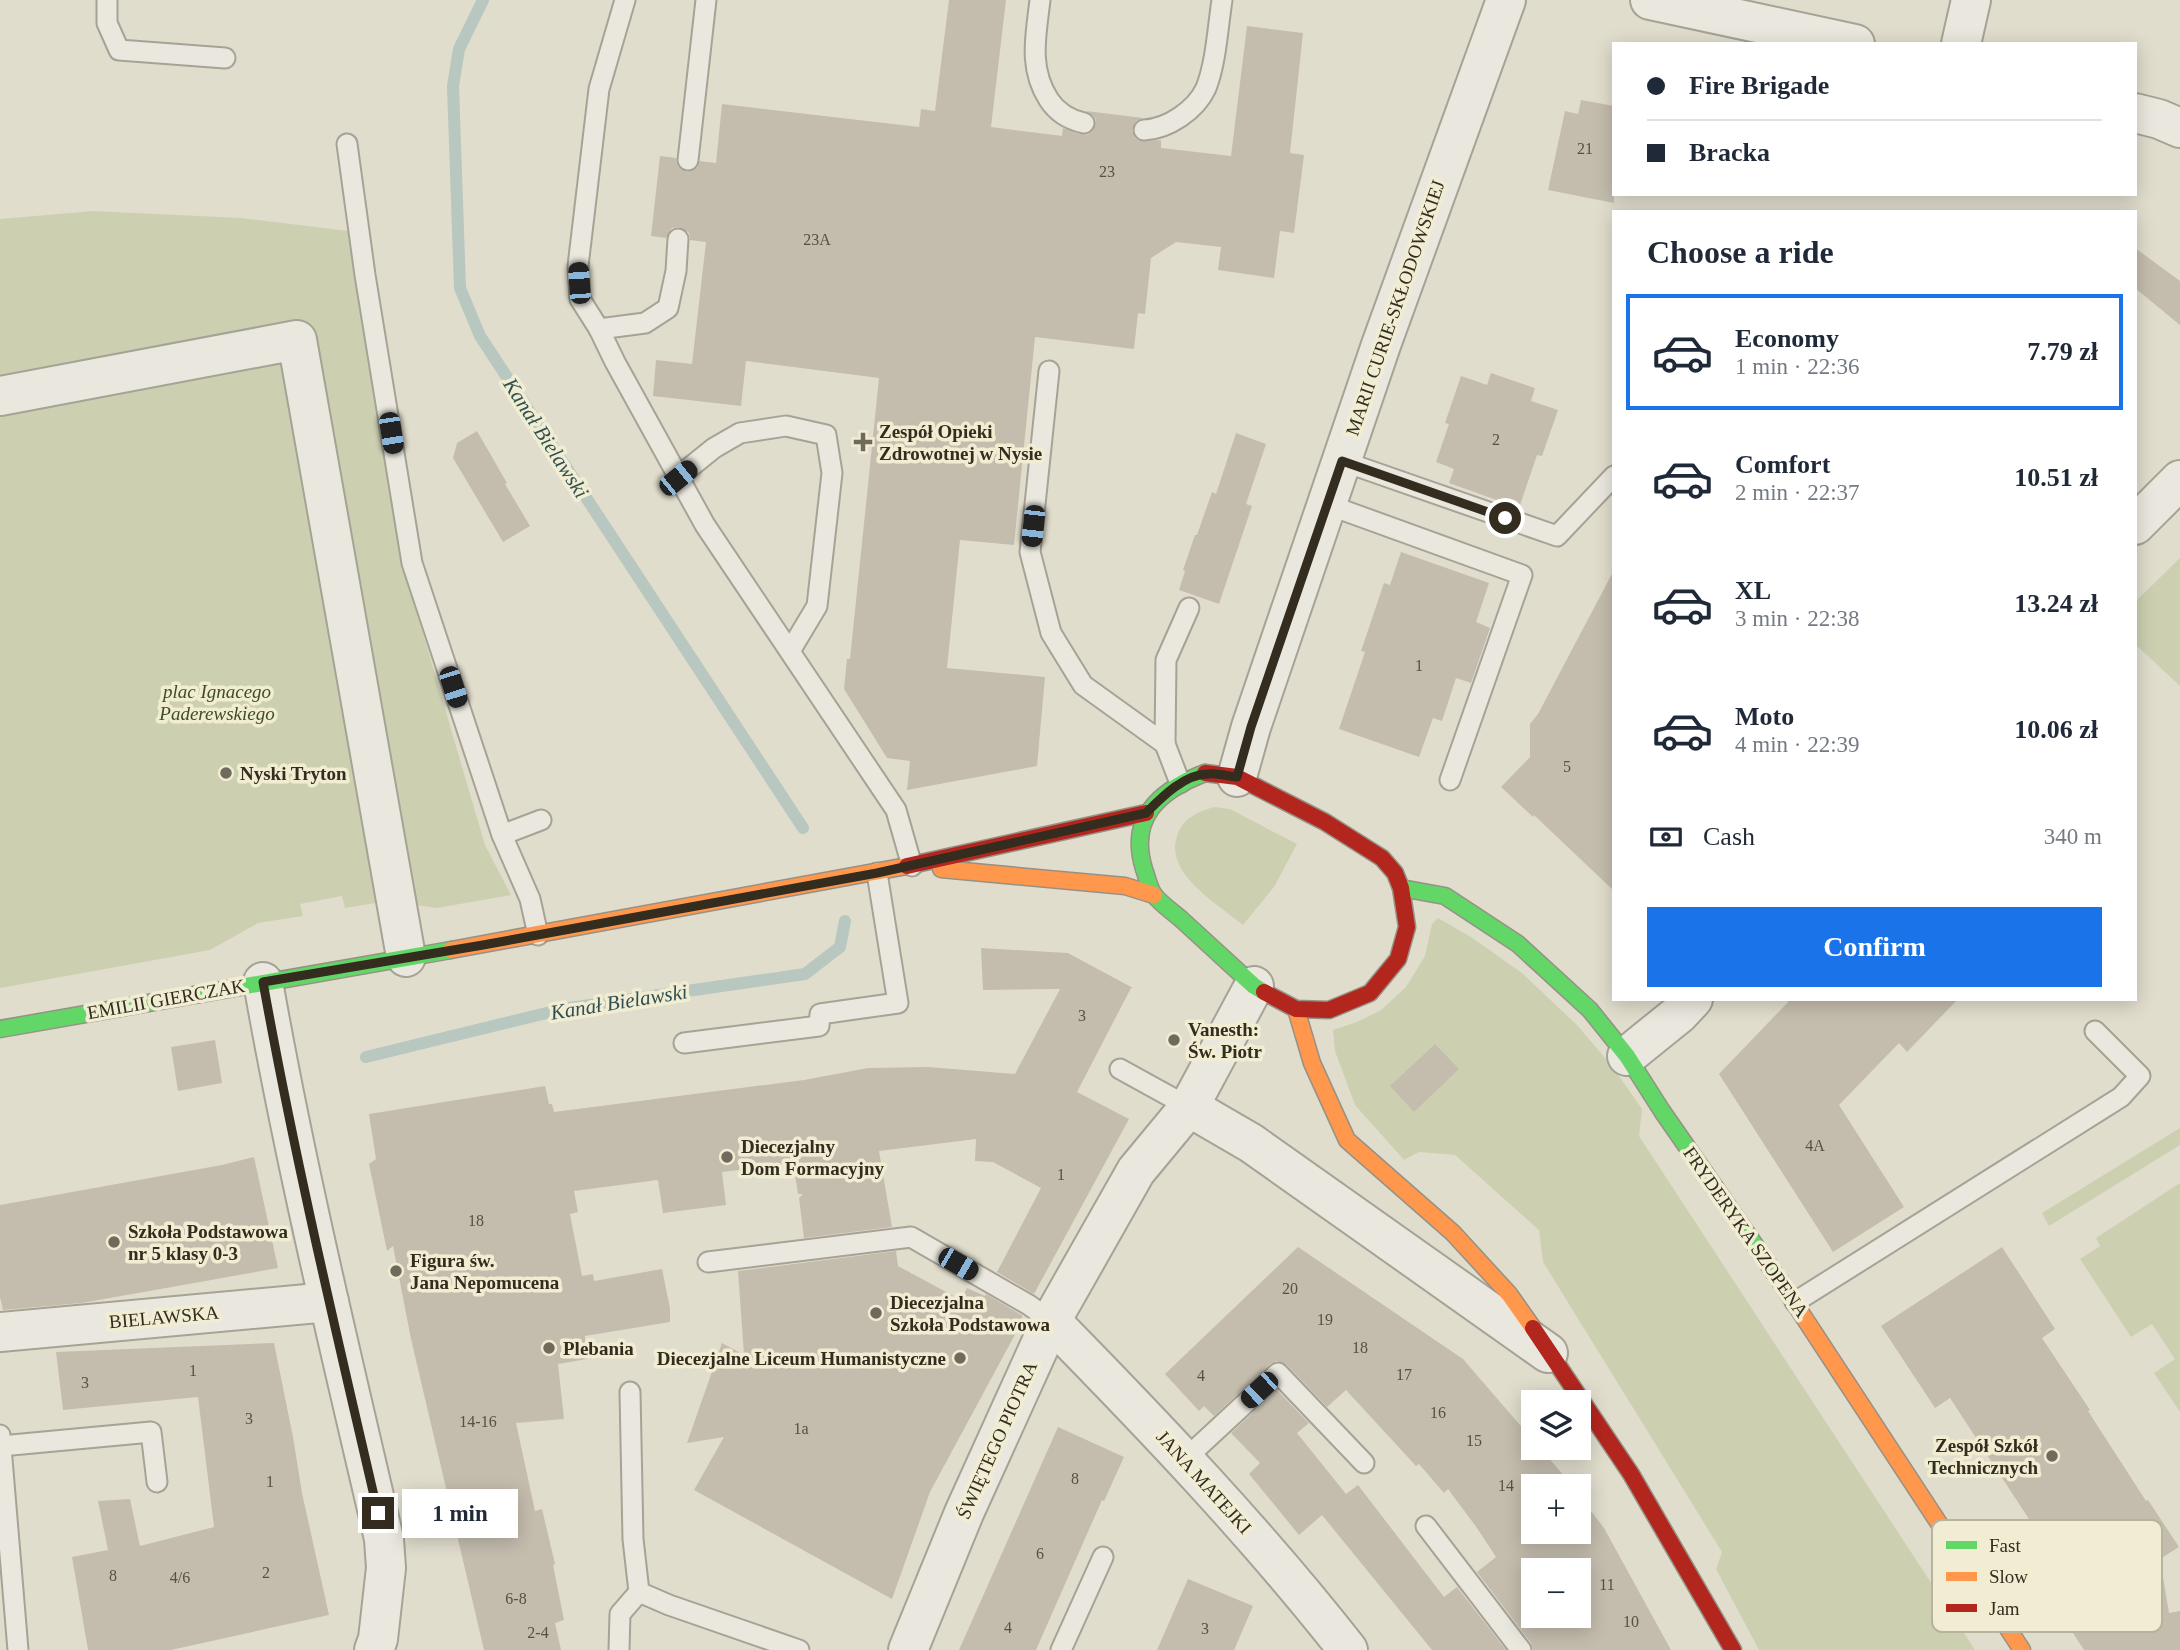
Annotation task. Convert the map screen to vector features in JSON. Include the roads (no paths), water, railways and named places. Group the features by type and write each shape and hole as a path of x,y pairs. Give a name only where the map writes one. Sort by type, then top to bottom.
{"street":[{"name":"MARII CURIE-SKŁODOWSKIEJ","path":"1237,777 1251,727 1326,504 1506,0"},
{"path":"1650,0 1846,42"},
{"path":"1962,42 1971,0"},
{"path":"2137,114 2180,128"},
{"path":"0,396 297,340 406,957"},
{"path":"2137,523 2180,480"},
{"path":"1205,773 1237,777 1350,836 1382,858 1395,873 1401,888 1406,927 1398,958 1370,993 1329,1010 1296,1009 1254,986 1154,895 1139,858 1140,834 1146,813 1162,796 1180,783 1205,773"},
{"name":"EMILII GIERCZAK","path":"0,1029 877,873 1146,813"},
{"name":"EMILII GIERCZAK","path":"912,866 1125,886 1154,895"},
{"name":"FRYDERYKA SZOPENA","path":"1401,888 1445,896 1518,944 1590,1010 1627,1056 1662,1111 1795,1302 1937,1520"},
{"path":"263,982 329,1303 384,1539 386,1568 378,1639 374,1650"},
{"name":"ŚWIĘTEGO PIOTRA","path":"908,1650 964,1513 1051,1321 1136,1171 1189,1107 1254,986"},
{"path":"1627,1056 1691,1001"},
{"path":"1296,1009 1312,1063 1347,1140 1453,1233 1510,1294 1631,1475 1733,1650"},
{"path":"1189,1107 1251,1143 1553,1357"},
{"name":"BIELAWSKA","path":"0,1332 329,1303"},
{"name":"JANA MATEJKI","path":"1051,1321 1156,1428 1288,1577 1348,1650"},
{"name":"FRYDERYKA SZOPENA","path":"2010,1632 2022,1650"}],"lane":[{"path":"107,0 107,23 119,50 225,58"},
{"path":"625,0 599,89 578,266 580,299 600,328 615,362 705,525 896,810 912,866"},
{"path":"688,160 706,0"},
{"path":"1040,0 1035,48 1036,74 1041,88 1063,115 1084,122"},
{"path":"1144,130 1161,127 1185,113 1206,88 1222,0"},
{"path":"347,144 365,275 412,563 502,835 530,899 538,935"},
{"path":"600,328 645,323 668,308 676,271 678,239"},
{"path":"1049,371 1030,552 1051,633 1083,685 1165,744"},
{"path":"678,478 714,448 740,433 786,426 826,435 832,473 817,606 790,651"},
{"path":"1342,461 1557,536 1612,478"},
{"path":"1326,504 1522,575 1450,780"},
{"path":"1180,783 1165,744 1166,660 1189,608"},
{"path":"502,835 541,820"},
{"path":"684,1043 819,1026 820,1014 898,1003 877,873"},
{"path":"1795,1302 2121,1097 2140,1076 2095,1031"},
{"path":"1120,1069 1189,1107"},
{"path":"708,1262 911,1237 1029,1305 1051,1321"},
{"path":"1184,1460 1278,1373 1364,1463"},
{"path":"619,1650 620,1614 639,1592 633,1539 630,1392"},
{"path":"18,1650 1,1440 151,1432 157,1482"},
{"path":"1426,1526 1521,1650"},
{"path":"1061,1650 1103,1557"},
{"path":"639,1592 770,1645 799,1650"}],"waterway":[{"name":"Kanał Bielawski","path":"483,0 459,49 453,86 460,288 480,336 803,828"},
{"name":"Kanał Bielawski","path":"366,1057 563,1009 805,974 840,947 845,921"}],"place":[{"name":"Zespół Opieki Zdrowotnej w Nysie","path":"863,442"},
{"name":"Nyski Tryton","path":"226,773"},
{"name":"Vanesth: Św. Piotr","path":"1174,1040"},
{"name":"Diecezjalny Dom Formacyjny","path":"727,1157"},
{"name":"Szkoła Podstawowa nr 5 klasy 0-3","path":"114,1242"},
{"name":"Figura św. Jana Nepomucena","path":"396,1271"},
{"name":"Diecezjalna Szkoła Podstawowa","path":"876,1313"},
{"name":"Plebania","path":"549,1348"},
{"name":"Diecezjalne Liceum Humanistyczne","path":"960,1358"},
{"name":"Zespół Szkół Technicznych","path":"2052,1456"}],"park label":[{"name":"plac Ignacego Paderewskiego","path":"217,702"}]}
